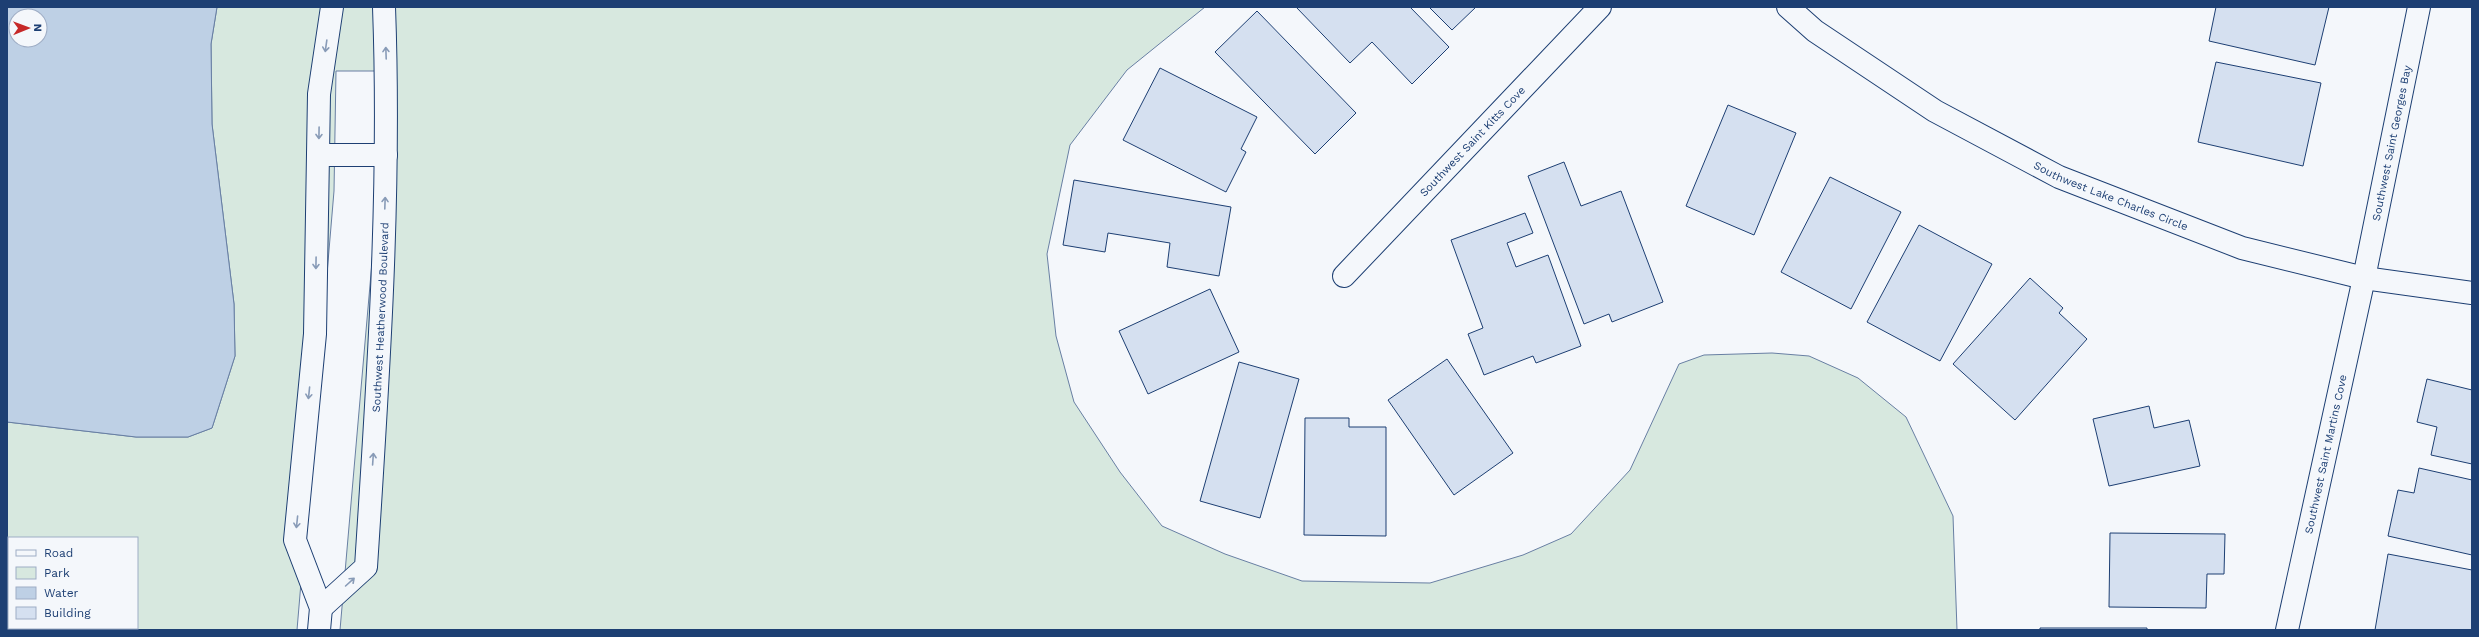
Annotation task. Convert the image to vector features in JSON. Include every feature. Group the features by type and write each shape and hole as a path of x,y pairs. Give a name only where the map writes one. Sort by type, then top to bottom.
{"street":[{"path":"319,630 321,608 295,540 315,334 319,94 332,7"},
{"name":"Southwest Heatherwood Boulevard","path":"321,608 366,567 379,365 386,155 387,92 384,7"},
{"name":"Southwest Saint Kitts Cove","path":"1344,276 1600,7"},
{"name":"Southwest Lake Charles Circle","path":"1788,7 1815,31 1935,111 2059,177 2242,248 2364,278 2472,292"},
{"name":"Southwest Saint Georges Bay","path":"2364,278 2419,7"},
{"path":"318,155 386,155"},
{"name":"Southwest Saint Martins Cove","path":"2287,630 2364,278"}],"green space":[{"path":"217,7 1205,7 1127,70 1070,145 1047,254 1056,336 1074,402 1120,472 1162,526 1225,554 1302,581 1430,583 1523,555 1571,534 1630,470 1679,364 1704,355 1772,353 1809,356 1858,378 1906,417 1953,516 1957,630 340,630 378,193 379,71 336,71 334,191 297,630 128,629 138,629 138,537 8,537 7,616 7,422 136,437 188,437 212,428 235,356 234,304 212,124 211,44"}],"water":[{"path":"7,7 217,7 211,44 212,124 234,304 235,356 212,428 188,437 136,437 7,422"}],"building":[{"path":"1296,7 1410,7 1449,47 1412,84 1372,42 1350,63"},
{"path":"1429,7 1476,7 1452,30"},
{"path":"2216,7 2329,7 2315,65 2209,41"},
{"path":"1257,11 1356,113 1315,154 1215,52"},
{"path":"2216,62 2321,83 2303,166 2198,142"},
{"path":"1160,68 1257,117 1241,149 1246,152 1226,192 1123,140"},
{"path":"1728,105 1796,133 1754,235 1686,206"},
{"path":"1564,162 1581,206 1621,191 1663,302 1612,322 1609,314 1584,324 1528,176"},
{"path":"1830,177 1901,212 1851,309 1781,272"},
{"path":"1074,180 1231,207 1219,276 1167,267 1170,243 1108,233 1105,252 1063,245"},
{"path":"1525,213 1533,233 1507,243 1516,267 1548,255 1581,346 1536,363 1533,356 1484,375 1468,334 1483,328 1451,240"},
{"path":"1919,225 1992,264 1940,361 1867,322"},
{"path":"2030,278 2063,308 2059,313 2087,339 2015,420 1953,364"},
{"path":"1210,289 1239,352 1148,394 1119,331"},
{"path":"1447,359 1513,453 1454,495 1388,400"},
{"path":"1239,362 1299,379 1260,518 1200,501"},
{"path":"2427,379 2472,390 2472,464 2431,455 2437,427 2417,422"},
{"path":"2149,406 2154,428 2189,420 2200,466 2109,486 2093,419"},
{"path":"1305,418 1349,418 1349,427 1386,427 1386,536 1304,535"},
{"path":"2419,468 2472,480 2472,555 2388,536 2398,490 2414,493"},
{"path":"2110,533 2225,534 2224,574 2207,574 2206,608 2109,607"},
{"path":"2388,554 2472,570 2472,630 2375,630"},
{"path":"2040,628 2147,628 2147,630 2040,630"}]}
